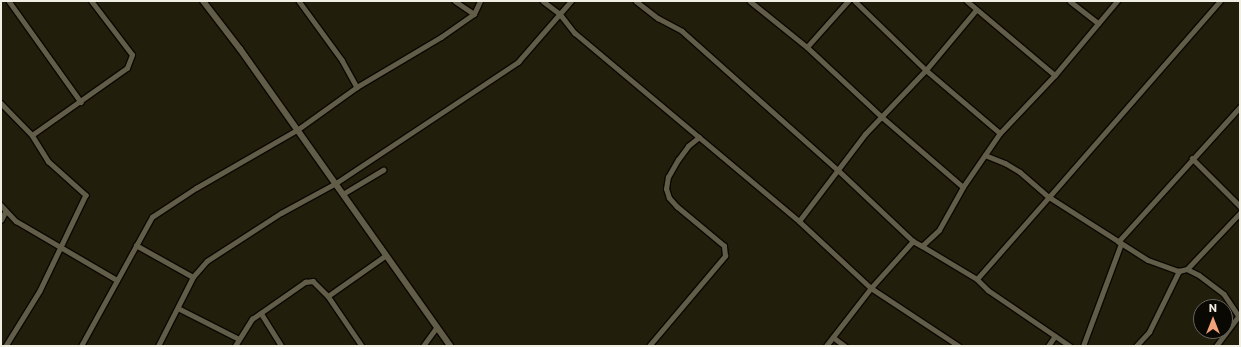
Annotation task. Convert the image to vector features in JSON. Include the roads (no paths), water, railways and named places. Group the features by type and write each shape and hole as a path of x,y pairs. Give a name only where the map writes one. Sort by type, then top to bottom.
{"street":[{"path":"9,1 81,102"},
{"path":"32,135 81,102 127,68 132,55 91,1"},
{"path":"203,1 336,183 385,256 450,346"},
{"path":"299,1 342,60 357,88"},
{"path":"455,1 474,14"},
{"path":"81,346 152,217 164,208 296,130 357,88 441,37 474,14 480,1"},
{"path":"543,1 560,14 575,33 799,221 871,288 959,346"},
{"path":"158,346 193,276 207,261 227,247 336,183 518,62 571,1"},
{"path":"636,1 658,18 682,32 838,170 913,241 977,279 988,290 1070,346"},
{"path":"750,1 807,47 882,117 963,187"},
{"path":"807,47 848,1"},
{"path":"854,1 926,70 1000,133"},
{"path":"967,1 1055,75"},
{"path":"1070,1 1098,23"},
{"path":"922,246 939,230 963,187 1000,133 1055,75 1117,1"},
{"path":"977,279 1220,1"},
{"path":"799,221 864,134 926,70 976,10"},
{"path":"1,103 32,135 48,161 86,195 40,291 6,346"},
{"path":"1083,346 1119,243 1192,158 1240,106"},
{"path":"649,346 725,256 724,246 677,207 669,198 666,189 668,177 678,160 688,146 699,137"},
{"path":"985,155 1005,163 1020,172 1049,197 1119,243 1148,260 1179,271 1187,269 1240,213"},
{"path":"1192,158 1240,206"},
{"path":"343,194 383,170"},
{"path":"1,205 5,212 61,248 117,280"},
{"path":"1,220 5,212"},
{"path":"826,346 871,288 913,241"},
{"path":"136,245 193,276"},
{"path":"328,296 385,256"},
{"path":"1187,269 1220,290 1239,316 1216,346"},
{"path":"1136,346 1156,319 1179,271"},
{"path":"235,346 252,319 305,282 313,281 328,296 362,346"},
{"path":"178,308 239,339"},
{"path":"261,313 282,346"},
{"path":"423,346 436,328"},
{"path":"1048,346 1055,336"},
{"path":"833,337 845,346"}]}
